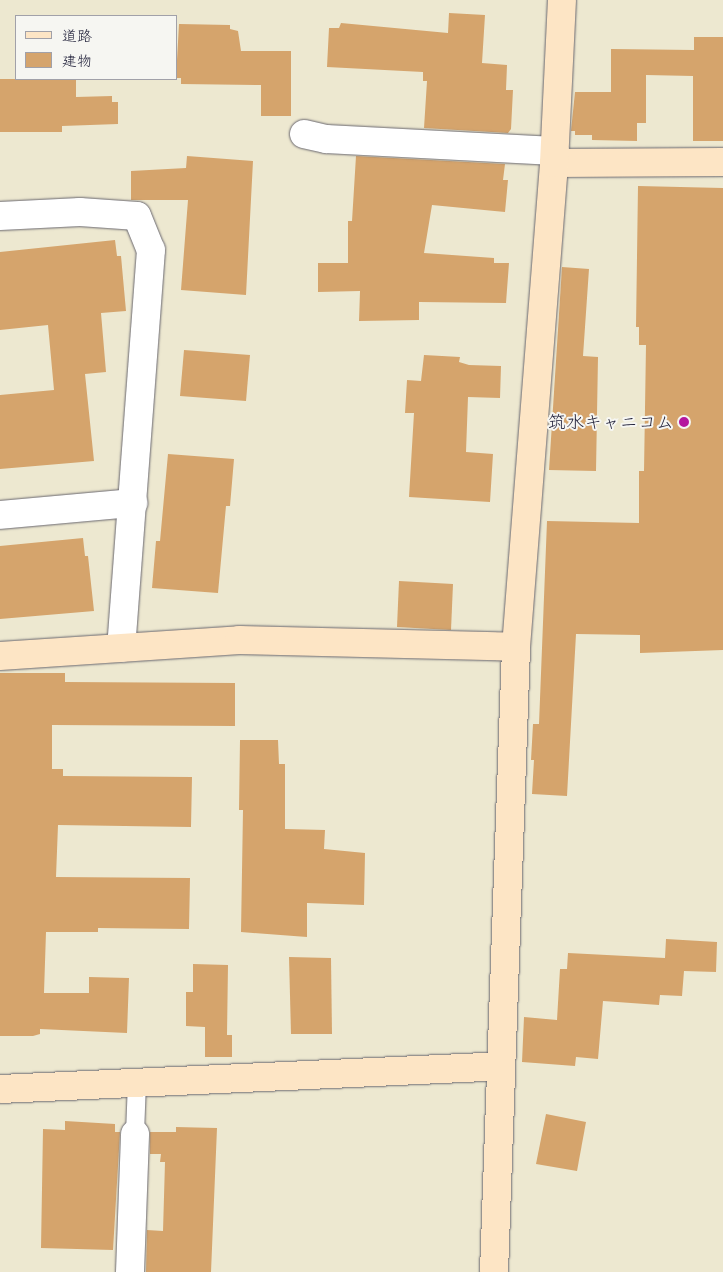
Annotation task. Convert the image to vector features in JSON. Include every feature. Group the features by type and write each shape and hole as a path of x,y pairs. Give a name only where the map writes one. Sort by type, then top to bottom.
{"street":[{"path":"494,1272 499,1066 516,647 554,157 562,0"},
{"path":"304,134 326,139 554,157 723,162"},
{"path":"0,216 80,212 137,216 151,250 121,648"},
{"path":"0,515 133,503"},
{"path":"0,656 239,640 516,647"},
{"path":"0,1089 499,1066"},
{"path":"130,1272 135,1134"}],"lane":[{"path":"135,1134 137,1083"}],"building":[{"path":"449,13 485,15 482,63 507,65 506,90 513,90 511,129 508,133 424,128 427,81 423,81 423,72 327,67 329,28 339,28 341,23 448,33"},
{"path":"179,24 230,25 230,29 238,31 241,51 291,51 291,116 261,116 261,85 181,84 181,78 178,78"},
{"path":"694,37 723,37 723,141 693,141 693,76 646,75 646,123 637,123 637,141 592,140 592,135 575,135 575,131 571,131 575,92 611,92 611,49 694,50"},
{"path":"0,79 76,80 76,97 112,96 112,102 118,102 118,124 62,126 62,132 0,132"},
{"path":"187,156 253,161 246,295 181,290 188,200 131,200 131,171 186,168"},
{"path":"356,156 505,164 503,180 508,180 505,212 432,205 424,253 494,258 494,263 509,263 506,303 419,302 419,320 359,321 360,291 318,292 318,263 348,263 348,221 352,221"},
{"name":"筑水キャニコム","path":"638,186 723,188 723,650 640,653 640,635 576,634 567,796 532,794 534,760 531,760 533,724 539,724 547,521 639,523 639,471 644,471 646,345 639,345 639,327 636,327"},
{"path":"115,240 117,256 121,256 126,311 101,313 106,372 85,374 94,461 0,469 0,395 54,390 48,325 0,330 0,252"},
{"path":"562,267 589,269 583,356 598,357 596,471 549,470"},
{"path":"184,350 250,355 246,401 180,396"},
{"path":"424,355 460,357 459,362 469,365 501,366 500,398 468,397 466,452 493,454 490,502 409,497 414,413 405,413 407,380 421,381"},
{"path":"168,454 234,459 230,506 226,506 218,593 152,588 156,541 160,541"},
{"path":"83,538 85,556 88,556 94,611 0,619 0,546"},
{"path":"399,581 453,584 451,630 397,627"},
{"path":"0,673 65,673 65,682 235,683 235,726 52,725 52,769 63,769 63,776 192,777 191,827 58,825 56,877 190,878 189,929 98,928 98,932 46,932 44,993 89,993 89,977 129,978 127,1033 40,1029 40,1034 33,1036 0,1036"},
{"path":"240,740 278,740 279,764 285,764 285,829 325,830 324,849 365,853 364,905 307,903 307,937 241,932 243,810 239,810"},
{"path":"666,939 717,942 716,972 684,971 682,996 660,995 659,1005 603,1001 598,1059 576,1057 575,1066 522,1062 524,1017 557,1020 560,969 567,969 568,953 665,958"},
{"path":"289,957 331,958 332,1034 291,1034"},
{"path":"193,964 228,965 227,1035 232,1035 232,1057 205,1057 205,1027 186,1026 186,992 193,992"},
{"path":"546,1114 586,1122 577,1171 536,1164"},
{"path":"65,1121 115,1124 115,1132 120,1132 113,1250 41,1248 43,1129 65,1130"},
{"path":"176,1127 217,1128 211,1272 146,1272 147,1230 163,1231 165,1162 160,1162 161,1154 150,1154 150,1132 176,1132"}],"place":[{"name":"筑水キャニコム","path":"684,422"}]}
